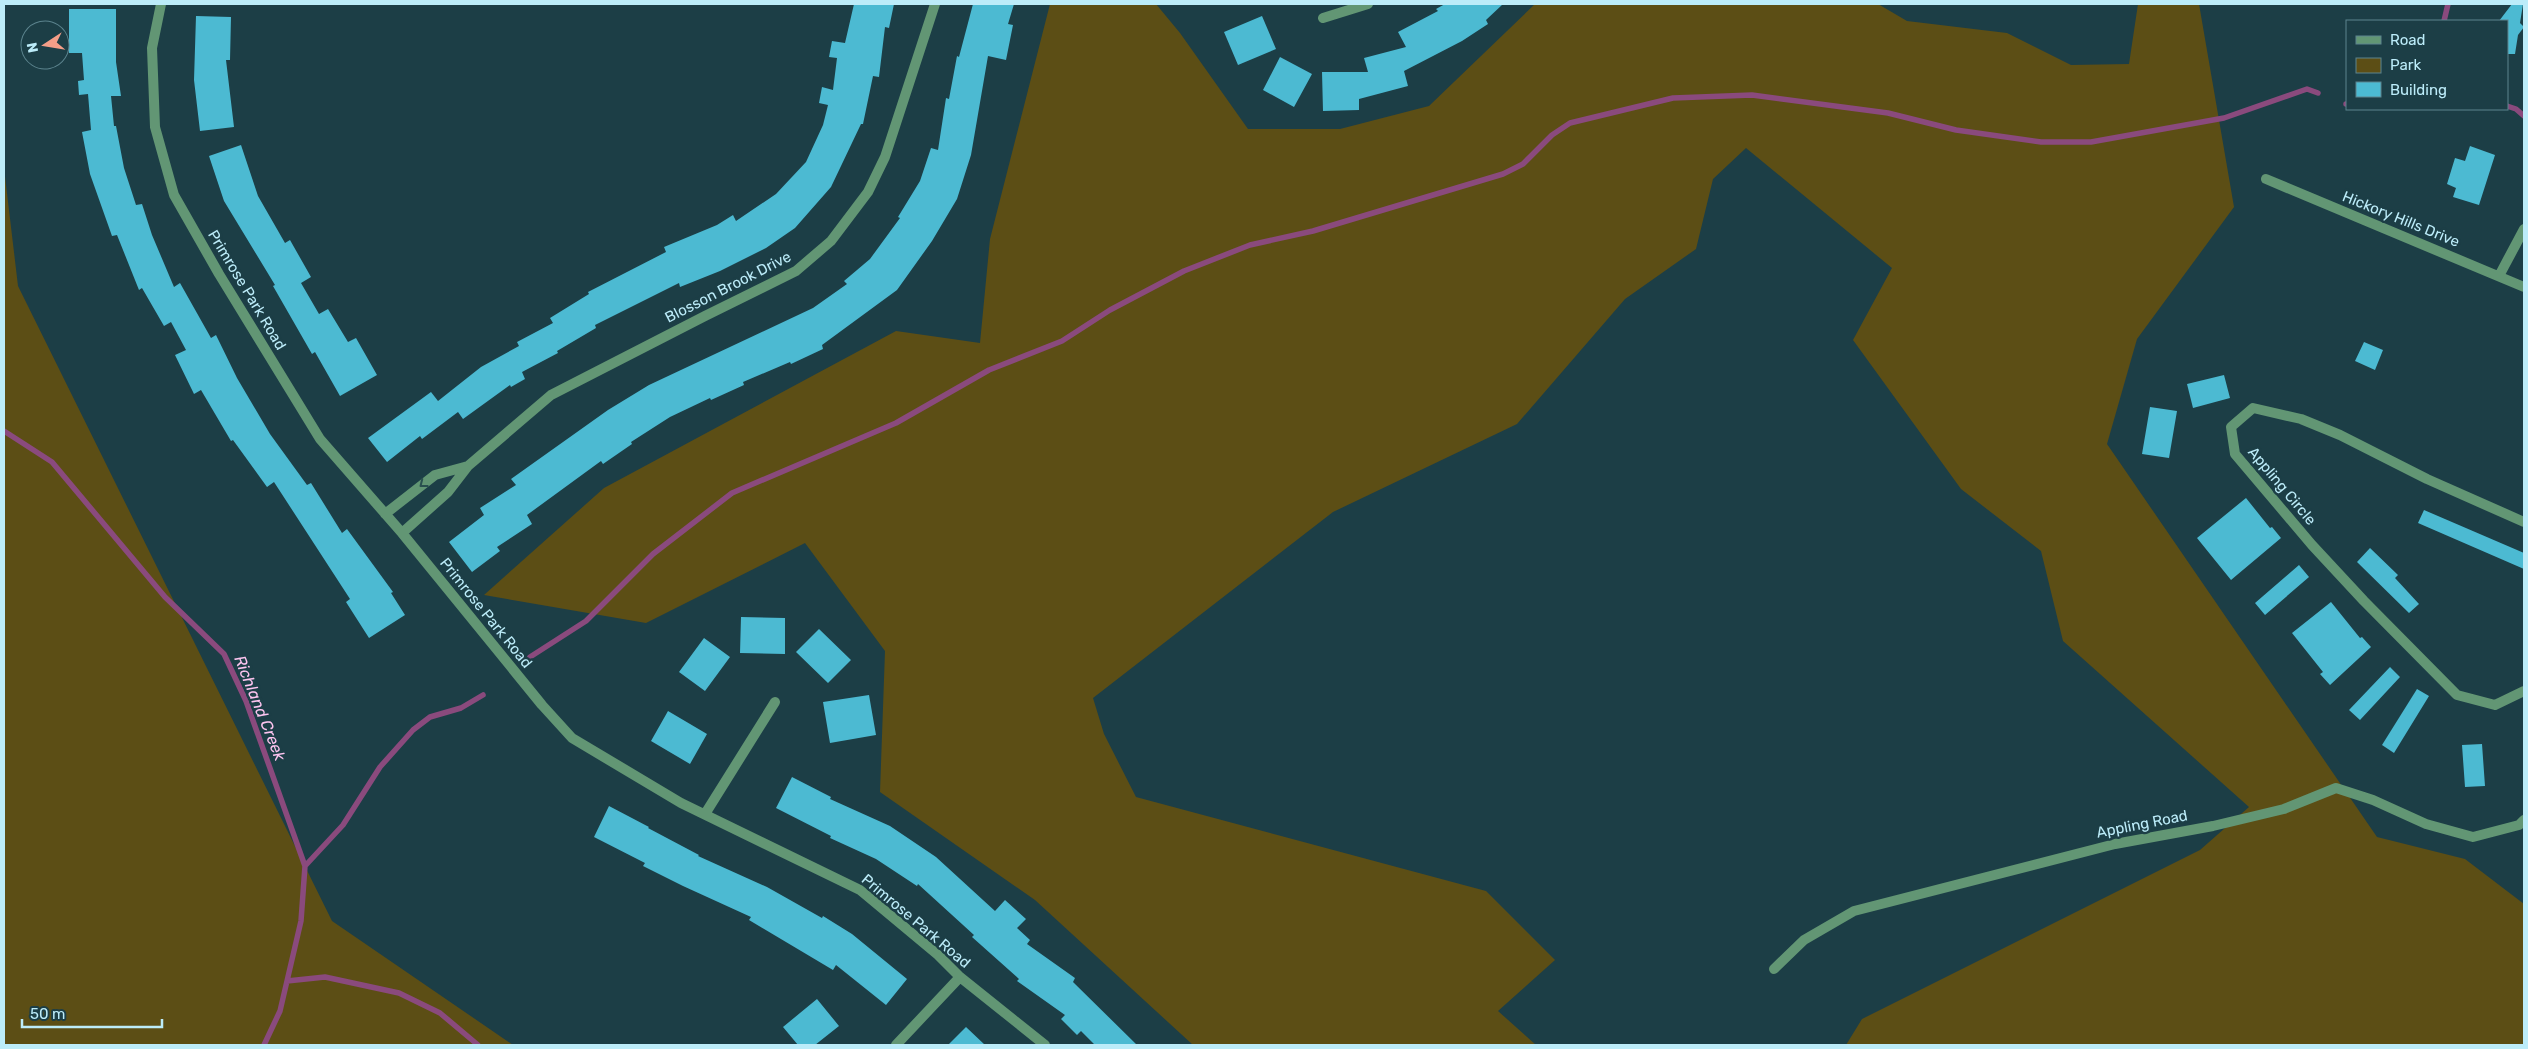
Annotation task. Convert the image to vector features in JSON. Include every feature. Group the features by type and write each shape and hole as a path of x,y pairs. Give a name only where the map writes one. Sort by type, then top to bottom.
{"street":[{"name":"Primrose Park Road","path":"160,4 152,48 155,127 174,195 219,274 320,439 402,533 542,705 572,738 682,803 860,890 938,955 960,977 1045,1045"},
{"name":"Blosson Brook Drive","path":"402,533 448,492 468,466 551,396 796,271 831,241 868,192 885,157 935,4"},
{"path":"1324,18 1368,4"},
{"name":"Hickory Hills Drive","path":"2266,179 2524,287"},
{"path":"2499,276 2524,229"},
{"name":"Appling Circle","path":"2524,522 2301,419 2254,408 2232,427 2235,454 2263,488 2364,601 2457,695 2495,706 2524,691"},
{"name":"Blosson Brook Drive","path":"385,514 435,475 468,466"},
{"path":"705,814 775,702"},
{"name":"Appling Road","path":"1774,969 1804,940 1854,911 2115,844 2213,826 2284,809 2336,788 2374,800 2426,824 2473,838 2519,825 2524,820"},
{"path":"896,1045 960,977"}],"green space":[{"path":"1050,4 1156,4 1180,33 1248,129 1340,129 1429,106 1535,4 1878,4 1907,21 2007,33 2071,65 2129,64 2138,4 2199,4 2234,207 2137,339 2107,444 2377,837 2465,859 2524,904 2524,1045 1846,1045 1862,1019 2200,850 2249,807 2063,641 2041,551 1961,489 1853,340 1892,268 1746,148 1713,179 1696,249 1625,299 1517,424 1333,512 1093,698 1104,734 1136,797 1486,891 1555,960 1498,1011 1536,1045 1193,1045 1035,900 880,792 885,651 805,543 646,623 484,595 604,488 896,331 980,343 990,239"},
{"path":"4,168 18,286 332,921 513,1045 4,1045"}],"building":[{"path":"854,4 894,4 889,28 885,27 879,77 873,76 863,124 861,124 831,187 795,228 766,248 720,271 680,287 679,283 595,325 596,328 557,351 558,353 522,372 525,379 511,387 510,385 463,419 458,412 422,439 420,436 387,462 368,438 431,392 438,401 481,367 519,346 517,342 553,323 550,318 589,294 588,292 666,252 664,247 717,225 733,215 736,221 776,194 806,162 823,125 828,105 819,103 822,87 833,90 837,58 829,57 832,41 845,43"},
{"path":"973,4 1014,4 1008,24 1013,25 1006,60 988,56 971,155 957,199 932,241 897,290 822,345 823,349 791,364 790,362 743,382 744,385 711,400 710,398 670,417 631,442 632,444 603,464 601,461 527,515 532,524 497,547 500,551 472,572 449,542 484,515 480,508 516,485 511,479 608,410 649,385 813,308 847,284 844,281 870,259 900,218 898,217 920,181 931,148 938,150 946,98 949,99 957,56 959,57"},
{"path":"1445,4 1503,4 1486,20 1488,24 1462,41 1404,71 1408,86 1359,99 1359,110 1323,111 1322,72 1368,72 1364,58 1406,47 1398,32 1438,11 1436,9"},
{"path":"2512,4 2523,4 2520,23 2524,27 2518,35 2515,54 2508,54 2508,20 2500,20"},
{"path":"69,9 116,9 116,62 121,96 111,96 114,126 116,126 124,168 136,205 142,204 152,235 174,287 180,283 211,338 216,335 237,378 270,434 307,485 311,483 342,533 347,529 393,592 391,593 405,615 369,638 346,602 350,599 274,482 267,487 233,440 231,441 201,390 194,394 175,355 186,350 171,322 164,326 142,288 139,290 117,235 112,236 90,174 82,132 91,130 88,94 79,95 78,81 84,80 82,53 70,53"},
{"path":"196,16 231,17 230,60 226,60 234,127 200,131 194,80"},
{"path":"1262,16 1276,49 1238,65 1224,32"},
{"path":"1280,57 1312,74 1294,107 1263,90"},
{"path":"241,145 258,196 285,243 290,240 311,277 301,283 319,314 328,309 348,342 356,338 377,375 340,396 315,352 312,354 273,286 275,285 224,201 209,156"},
{"path":"2470,146 2495,155 2479,205 2453,197 2456,188 2447,184 2455,158 2465,161"},
{"path":"2364,342 2383,350 2375,370 2355,361"},
{"path":"2224,375 2230,398 2193,408 2187,384"},
{"path":"2150,407 2177,411 2169,458 2142,454"},
{"path":"2246,498 2270,528 2272,527 2281,538 2231,580 2197,538"},
{"path":"2424,510 2524,553 2524,569 2418,523"},
{"path":"2370,548 2398,575 2395,578 2419,604 2409,613 2357,562"},
{"path":"2299,565 2309,577 2265,615 2255,603"},
{"path":"2331,602 2360,638 2362,637 2371,647 2330,685 2320,674 2323,672 2292,633"},
{"path":"741,617 785,618 785,654 740,653"},
{"path":"819,629 851,660 828,683 796,652"},
{"path":"704,638 730,657 705,691 679,672"},
{"path":"2390,667 2400,677 2360,720 2349,710"},
{"path":"2417,689 2429,696 2394,753 2382,745"},
{"path":"869,695 876,735 830,743 823,702"},
{"path":"668,711 707,734 690,764 651,741"},
{"path":"2482,744 2485,786 2465,787 2462,745"},
{"path":"792,777 831,797 830,799 890,826 936,857 995,911 1005,900 1026,919 1017,928 1030,940 1027,944 1075,978 1073,982 1137,1045 1095,1045 1081,1031 1077,1035 1061,1019 1065,1015 1017,981 1019,979 972,937 974,935 918,884 917,886 876,859 830,838 831,836 776,808"},
{"path":"609,806 698,856 767,887 822,918 823,916 852,934 907,979 886,1005 836,965 833,970 749,920 751,917 643,866 645,863 594,837"},
{"path":"817,999 839,1026 815,1045 798,1045 783,1027"},
{"path":"966,1027 985,1045 948,1045"}],"waterway":[{"path":"2444,20 2448,4"},
{"path":"530,657 586,621 653,554 732,493 896,423 989,370 1062,341 1110,310 1184,271 1250,245 1313,231 1503,174 1523,164 1552,135 1570,123 1673,98 1752,95 1888,113 1956,130 2041,142 2091,142 2224,118 2307,89 2318,93"},
{"path":"2508,106 2516,109 2524,116"},
{"name":"Richland Creek","path":"4,431 52,462 165,597 224,654 246,701 305,866 301,921 280,1011 264,1045"},
{"path":"305,866 343,825 380,767 413,730 430,717 461,708 483,695"},
{"path":"287,981 325,977 399,993 440,1013 478,1045"}]}
